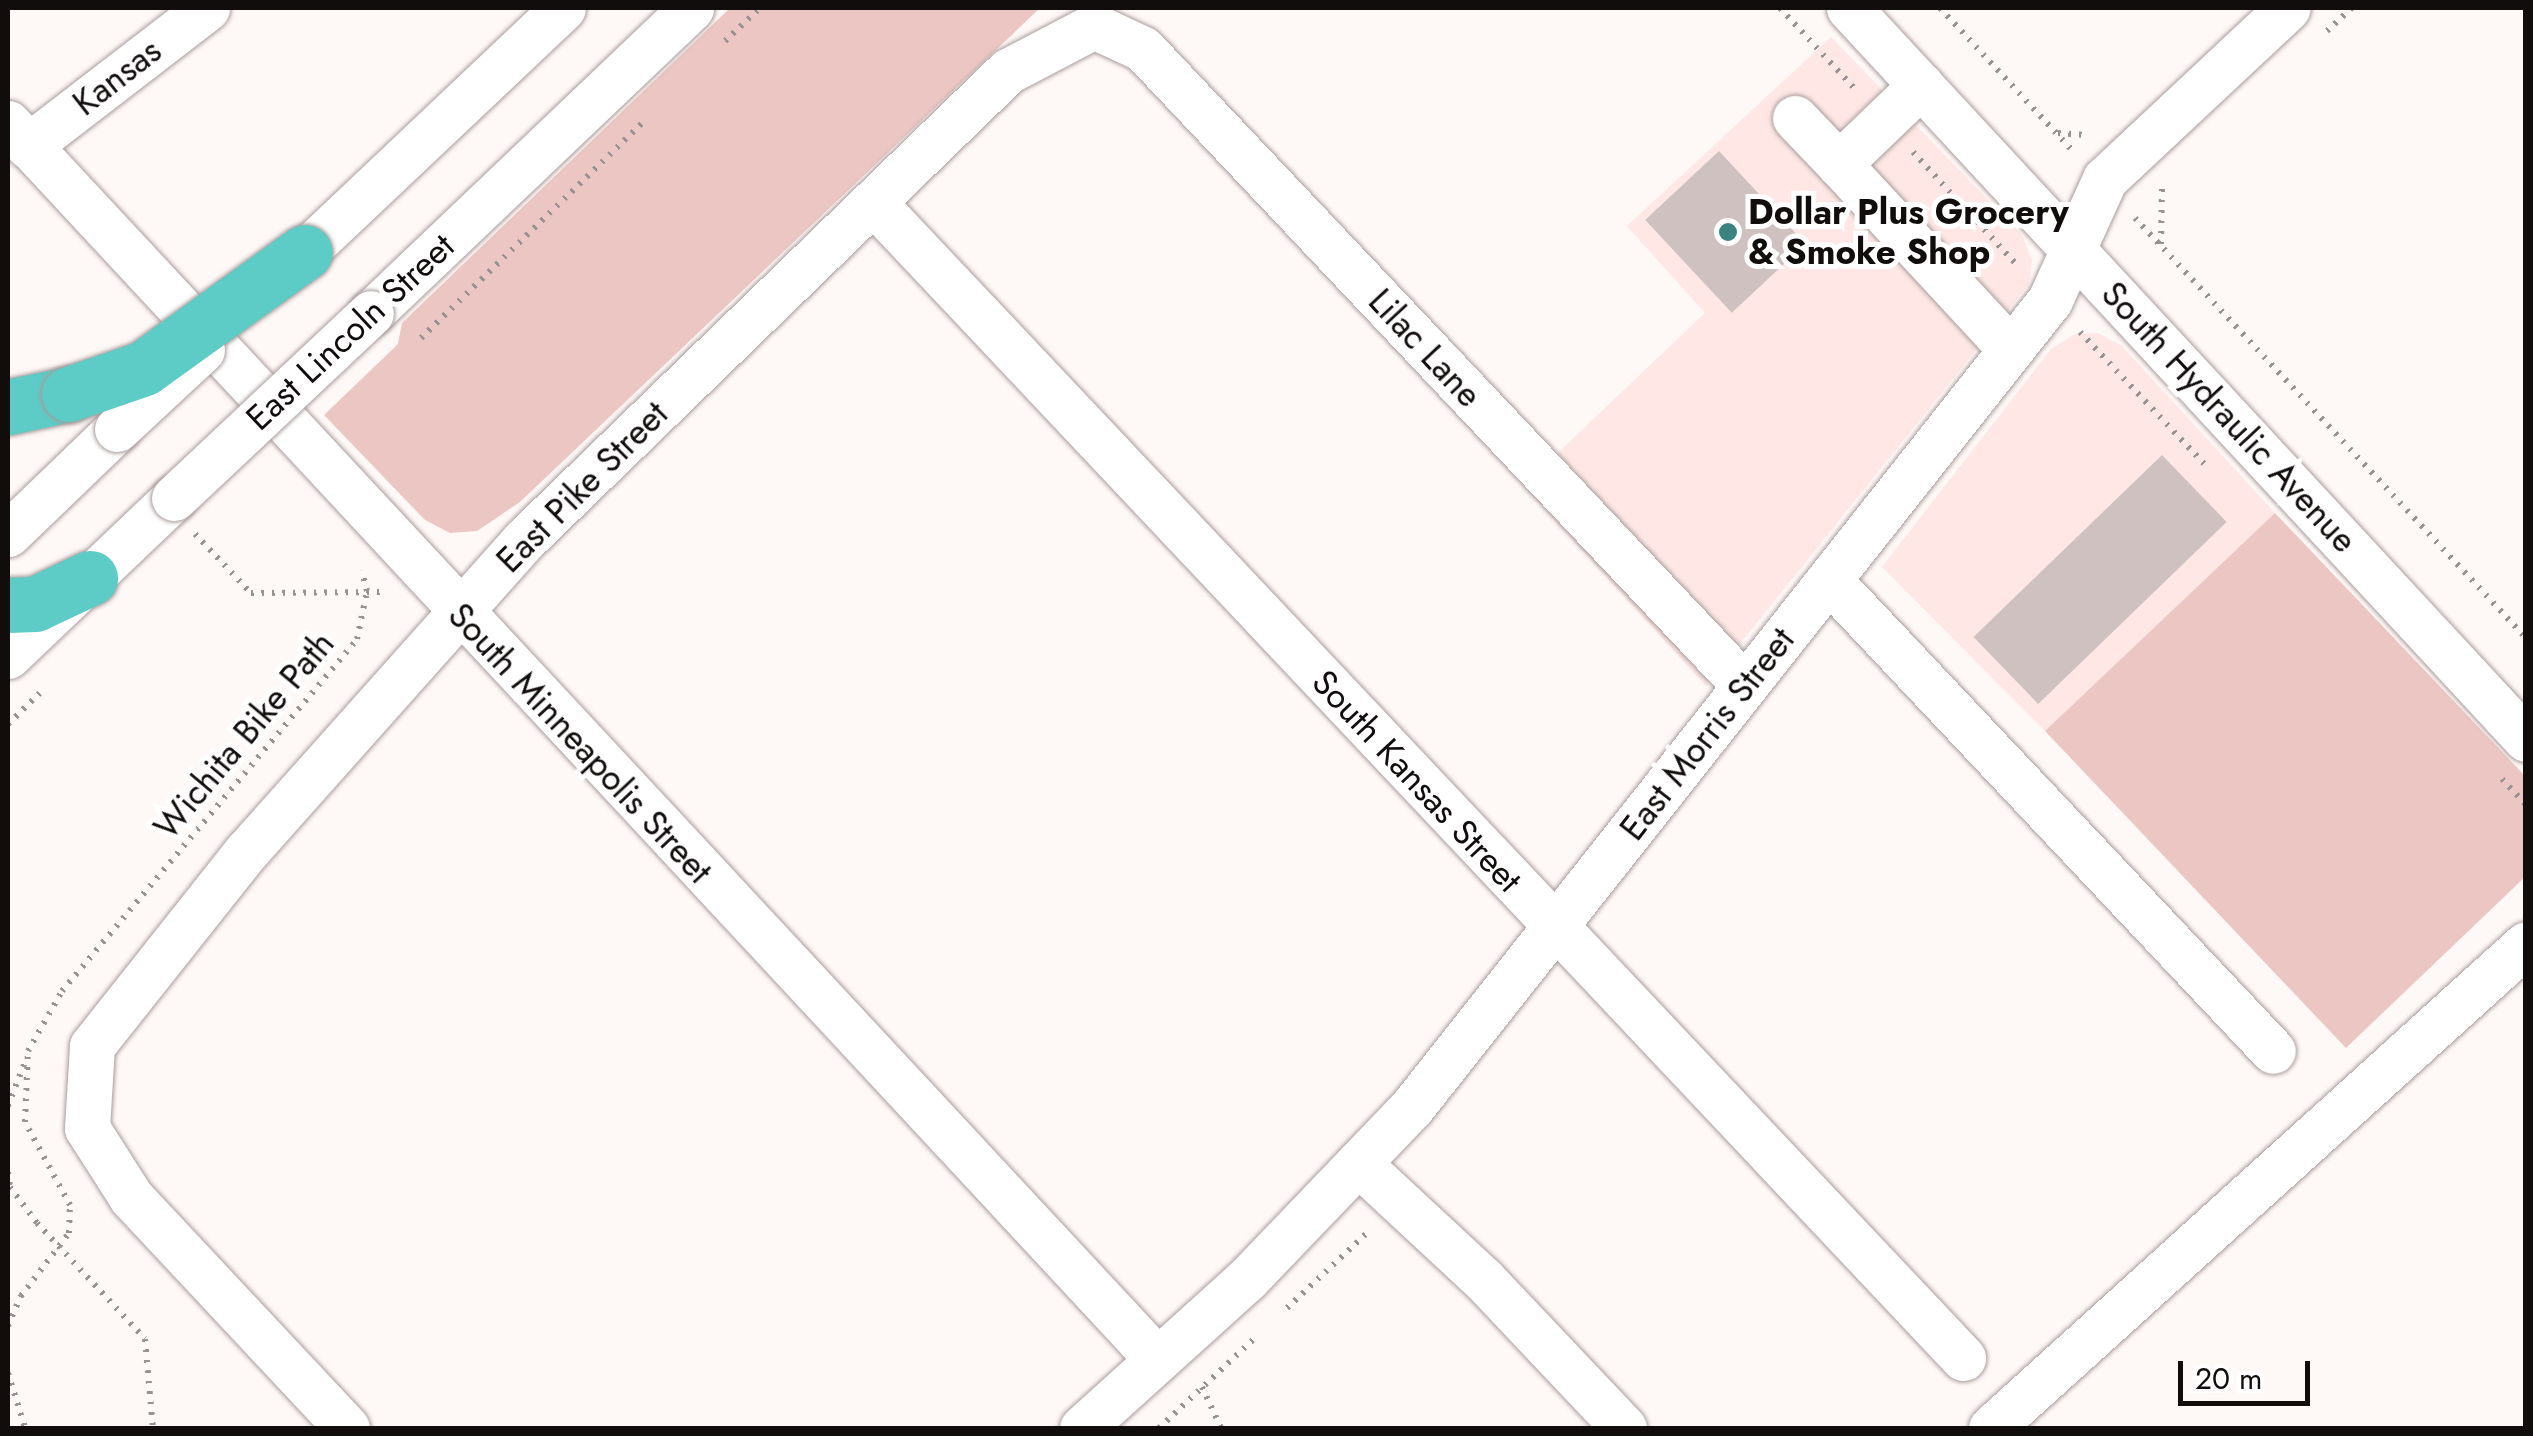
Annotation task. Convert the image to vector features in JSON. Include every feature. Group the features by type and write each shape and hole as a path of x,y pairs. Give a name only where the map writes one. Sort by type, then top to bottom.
{"highway":[{"path":"8,407 70,394 144,368 305,252"},
{"path":"8,605 34,604 90,578"}],"street":[{"name":"Kansas","path":"18,134 207,8"},
{"path":"8,534 564,8"},
{"name":"East Lincoln Street","path":"8,656 90,578 184,516 371,312 691,8"},
{"name":"South Hydraulic Avenue","path":"1849,8 2526,739"},
{"name":"East Morris Street","path":"1082,1428 1247,1279 1412,1107 2050,300 2104,184 2288,8"},
{"name":"East Pike Street","path":"348,1428 131,1198 84,1114 92,1046 246,852 524,540 1008,71 1094,26"},
{"name":"Lilac Lane","path":"1094,26 1142,49 1745,686"},
{"path":"1839,164 1921,85"},
{"path":"1795,118 2011,350"},
{"name":"South Minneapolis Street","path":"18,134 459,613 1157,1359"},
{"name":"South Kansas Street","path":"873,202 1963,1358"},
{"path":"1829,580 2273,1050"},
{"path":"1991,1428 2526,944"},
{"path":"1358,1163 1484,1280 1624,1428"}],"path":[{"path":"718,49 760,8"},
{"path":"1940,8 2526,638"},
{"path":"420,338 647,118"},
{"path":"184,516 251,593 331,592"},
{"name":"Wichita Bike Path","path":"8,1326 69,1233 70,1205 26,1122 28,1057 35,1038 62,991 358,639 368,591 360,565"},
{"path":"8,1106 28,1057"},
{"path":"8,1172 10,1187 145,1339 152,1428"},
{"path":"8,1373 25,1428"},
{"path":"1202,1387 1220,1428"}],"shaded area":[{"path":"730,8 1040,8 520,502 477,531 450,533 425,520 324,415 398,344 402,323"},
{"path":"1831,37 2022,235 2032,260 2029,284 1706,686 1523,486 1705,313 1627,226"},
{"path":"2098,333 2122,346 2275,513 2045,731 1882,567 2051,349 2075,334"},
{"path":"2275,513 2525,776 2525,877 2346,1048 2045,731"}],"building":[{"path":"1719,151 1806,244 1732,313 1645,220"},
{"path":"2162,455 2227,522 2038,704 1974,637"}],"place":[{"name":"Dollar Plus Grocery & Smoke Shop","path":"1728,232"}]}
